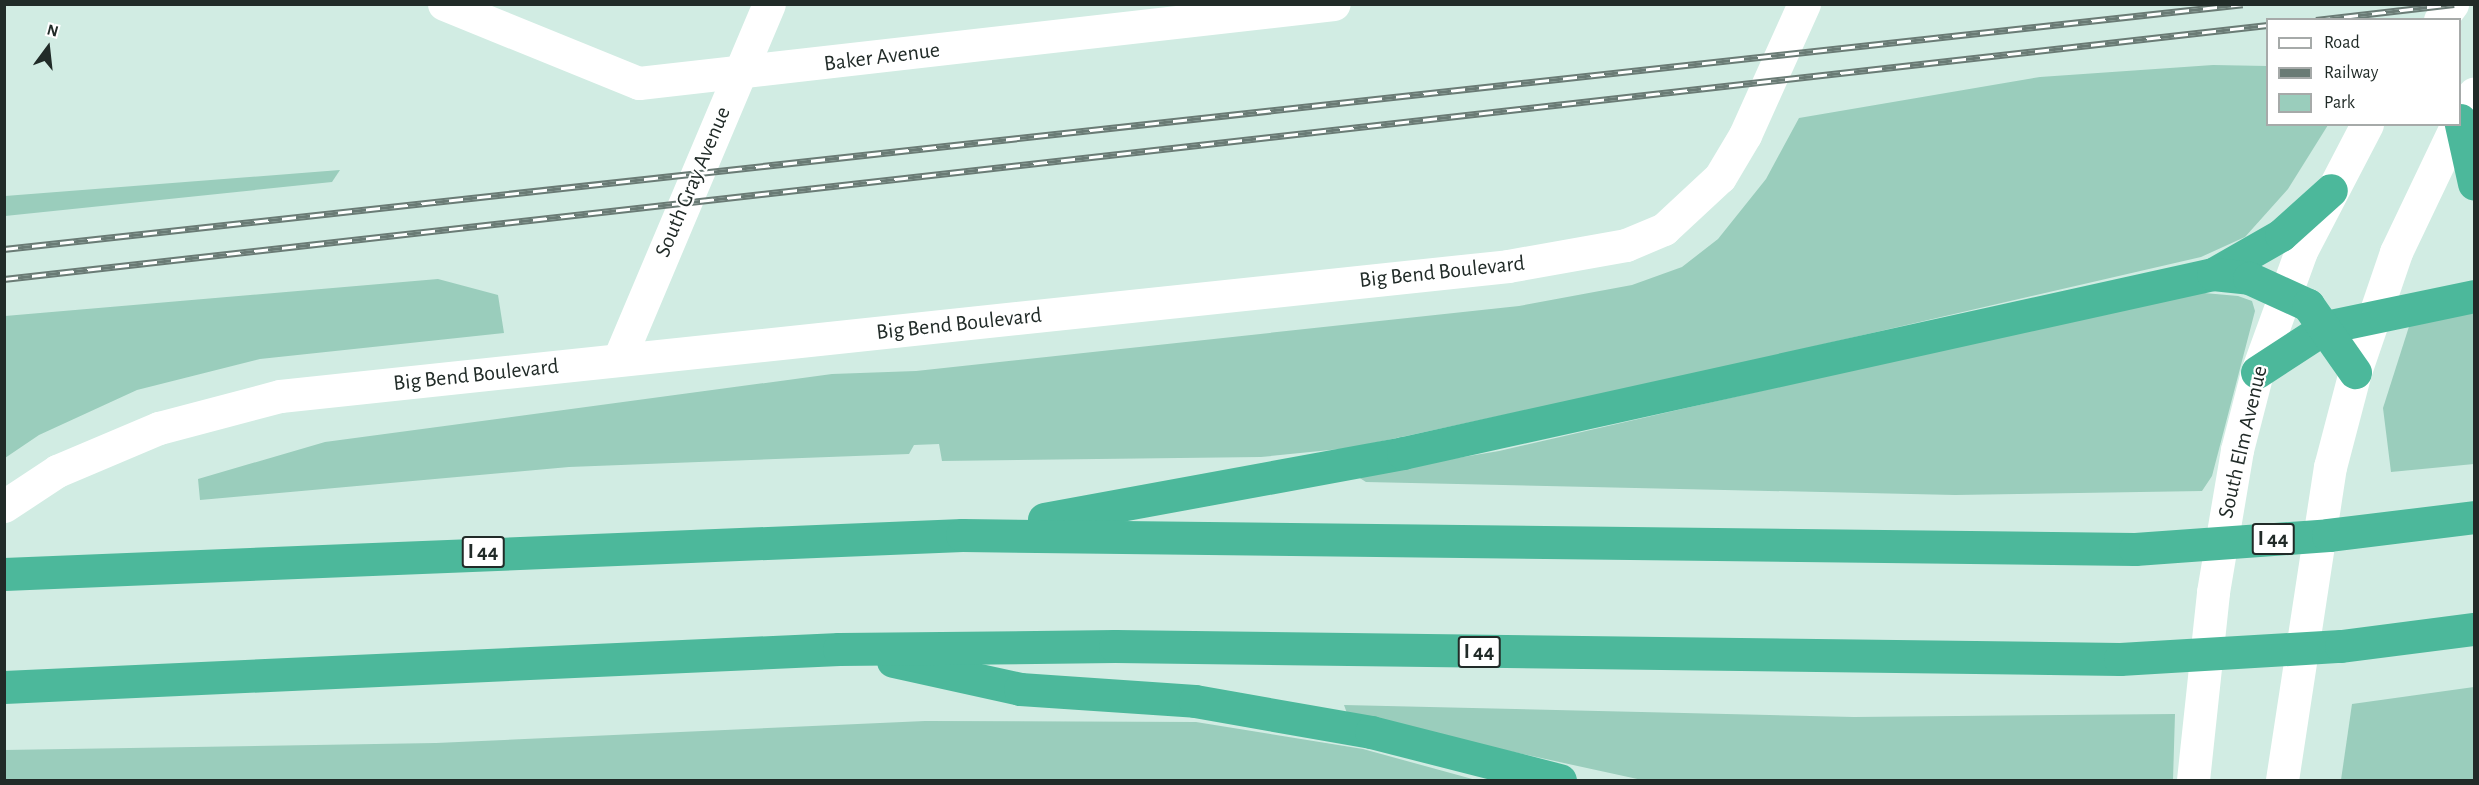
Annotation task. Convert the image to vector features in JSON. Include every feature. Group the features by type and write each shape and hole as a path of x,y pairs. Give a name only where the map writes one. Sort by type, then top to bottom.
{"highway":[{"path":"2461,124 2475,183"},
{"path":"962,535 1403,453 2213,274 2281,235 2331,190"},
{"path":"2213,274 2285,291 2308,305 2326,327 2355,372"},
{"path":"2257,372 2326,327 2375,313 2475,296"},
{"name":"I 44","path":"4,574 962,535 2135,549 2412,526 2475,517"},
{"name":"I 44","path":"4,687 839,649 1115,646 2120,659 2395,640 2475,629"},
{"path":"839,649 1020,689 1195,701 1371,732 1560,780"}],"main road":[{"name":"Baker Avenue","path":"444,4 639,83 740,74 1334,4"},
{"name":"South Gray Avenue","path":"619,359 769,4"},
{"name":"Big Bend Boulevard","path":"4,506 57,471 159,428 280,396 1508,266 1626,245 1664,229 1720,177 1745,135 1804,4"},
{"path":"2442,18 2452,4"},
{"path":"2461,118 2475,94"},
{"name":"South Elm Avenue","path":"2193,780 2213,592 2257,372 2285,291 2331,190 2366,126"},
{"path":"2282,780 2330,467 2355,372 2396,252 2456,126"}],"green space":[{"path":"2213,65 2266,66 2266,126 2327,126 2288,189 2245,237 2201,257 1690,375 1350,448 1261,457 942,461 939,444 914,445 909,454 569,467 200,500 198,479 325,442 832,374 916,371 1519,306 1632,285 1682,267 1718,239 1766,179 1799,118 2040,77"},
{"path":"340,170 332,182 5,216 5,196"},
{"path":"438,279 498,295 504,333 260,359 137,390 39,435 5,458 5,316"},
{"path":"2193,292 2238,296 2252,301 2255,311 2212,476 2202,491 1955,495 1366,482 1355,475 1499,451"},
{"path":"2474,306 2474,464 2391,472 2383,408 2413,314"},
{"path":"2474,687 2474,780 2341,780 2352,704"},
{"path":"1344,705 1854,717 2175,714 2173,780 1642,780 1348,716"},
{"path":"925,721 1196,722 1363,749 1476,780 5,780 4,750 436,743"}],"railway":[{"path":"4,249 2243,4"},
{"path":"2333,18 2454,4"},
{"path":"4,279 2266,25"}]}
